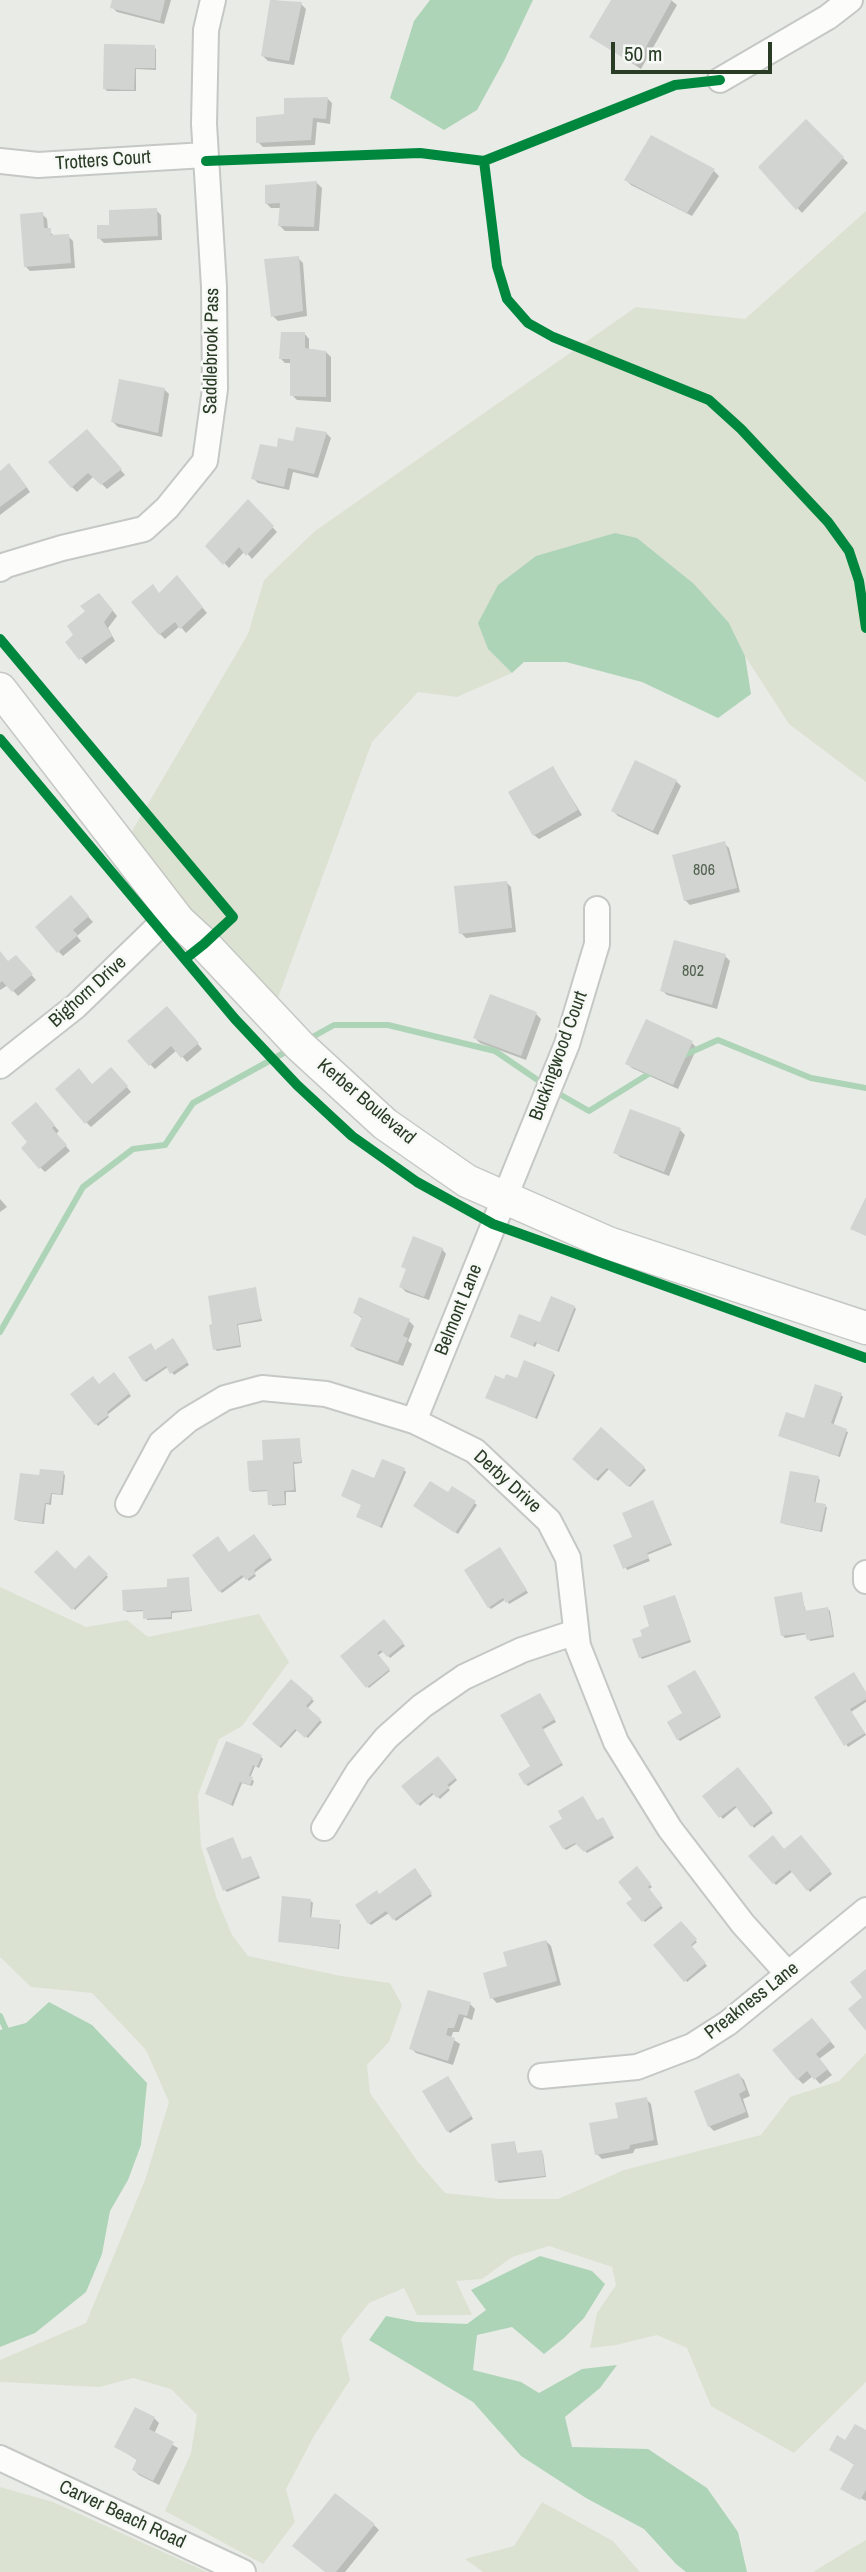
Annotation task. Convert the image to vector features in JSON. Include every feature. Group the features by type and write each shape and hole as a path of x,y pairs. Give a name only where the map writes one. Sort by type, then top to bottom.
{"street":[{"name":"Saddlebrook Pass","path":"0,569 62,548 144,529 166,508 205,461 215,390 214,288 204,124 206,30 214,0"},
{"path":"720,80 828,17 850,0"},
{"name":"Trotters Court","path":"0,161 38,165 205,155"},
{"name":"Kerber Boulevard","path":"0,688 172,913 300,1046 385,1124 467,1181 503,1199 608,1243 866,1328"},
{"name":"Buckingwood Court","path":"503,1199 567,1044 597,944 597,909"},
{"name":"Bighorn Drive","path":"0,1066 76,1006 172,913"},
{"name":"Belmont Lane","path":"414,1421 503,1199"},
{"name":"Derby Drive","path":"128,1504 161,1443 188,1420 225,1398 262,1388 326,1394 414,1421 475,1451 549,1521 568,1558 578,1646 616,1741 670,1829 743,1924 788,1974"},
{"path":"866,1573 866,1581"},
{"path":"324,1828 358,1772 386,1738 422,1706 464,1677 522,1650 576,1632"},
{"name":"Preakness Lane","path":"541,2076 636,2067 692,2046 728,2023 866,1910"},
{"name":"Carver Beach Road","path":"0,2458 243,2572"}],"shaded area":[{"path":"430,0 533,0 477,110 444,130 390,98 414,21"},
{"path":"866,211 866,782 789,724 745,656 729,623 488,649 512,673 457,697 418,692 372,742 271,1017 122,848 248,634 264,580 315,531 636,307 745,319"},
{"path":"615,533 637,538 694,584 729,623 745,656 751,694 718,718 642,682 566,662 524,662 512,673 488,649 478,623 498,585 536,556"},
{"path":"0,1587 86,1627 127,1620 148,1637 259,1614 289,1662 242,1726 219,1739 198,1795 201,1846 217,1899 232,1935 248,1956 341,1976 390,1983 402,2005 389,2042 367,2065 370,2093 418,2162 445,2193 500,2199 558,2199 624,2170 761,2135 790,2097 839,2081 866,2053 866,2382 794,2453 711,2406 687,2348 657,2335 590,2348 597,2313 616,2285 612,2267 549,2246 512,2257 482,2279 456,2281 472,2315 417,2315 404,2288 369,2303 341,2338 350,2380 314,2436 286,2489 295,2522 263,2564 165,2511 191,2453 197,2415 171,2389 133,2378 100,2387 0,2382 0,2360 86,2323 145,2180 169,2102 146,2050 92,1993 31,1987 0,1957"},
{"path":"49,2002 92,2025 147,2083 141,2145 128,2180 110,2211 102,2254 86,2292 35,2333 0,2347 0,2030 26,2023"},
{"path":"540,2256 592,2271 605,2284 584,2318 544,2354 512,2327 477,2335 473,2370 521,2382 539,2393 582,2369 617,2365 600,2388 565,2417 572,2447 648,2449 707,2488 738,2532 747,2572 686,2572 644,2529 586,2498 521,2456 473,2402 369,2340 386,2316 417,2322 467,2324 486,2310 471,2290"},
{"path":"0,2487 53,2502 207,2572 0,2572"},
{"path":"542,2502 613,2541 640,2572 483,2572 465,2559 514,2546"},
{"path":"866,2540 866,2572 813,2572 844,2553"}],"building":[{"path":"112,0 165,0 160,21 110,8"},
{"path":"270,0 302,2 289,61 261,56"},
{"path":"611,0 672,0 636,65 589,37"},
{"path":"104,44 155,45 155,68 135,68 134,90 103,89"},
{"path":"328,97 326,119 313,118 311,140 256,143 256,117 284,114 284,98"},
{"path":"806,119 844,157 796,210 758,167"},
{"path":"651,135 715,169 687,213 624,180"},
{"path":"317,181 314,227 278,226 280,203 265,204 265,185"},
{"path":"157,208 158,236 97,239 97,225 109,225 109,210"},
{"path":"43,212 44,228 51,228 51,235 69,234 71,263 24,267 20,214"},
{"path":"299,256 303,311 271,317 264,259"},
{"path":"281,332 305,332 305,348 326,351 326,397 290,396 290,359 279,359"},
{"path":"119,379 165,388 158,433 111,422"},
{"path":"296,427 327,432 314,474 288,468 284,487 251,479 260,444 277,447 278,438 293,441"},
{"path":"87,429 122,469 101,485 88,473 71,488 48,462"},
{"path":"9,463 27,487 0,507 0,471"},
{"path":"248,499 274,526 246,556 239,547 223,565 205,546"},
{"path":"177,575 203,607 180,629 175,622 159,635 131,602 153,584 159,593"},
{"path":"99,593 113,610 104,622 112,636 79,660 65,642 73,635 67,626 85,611 80,606"},
{"path":"635,760 677,780 653,831 611,811"},
{"path":"553,766 578,810 533,836 508,792"},
{"path":"725,841 737,888 684,901 672,855"},
{"path":"507,881 512,928 459,934 454,886"},
{"path":"71,895 89,916 73,930 78,935 57,953 35,927"},
{"path":"674,940 726,954 712,1005 660,991"},
{"path":"0,951 8,961 16,955 33,974 12,992 2,981 0,983"},
{"path":"490,994 537,1012 521,1056 473,1038"},
{"path":"167,1006 199,1043 181,1058 171,1046 149,1066 127,1041"},
{"path":"646,1019 693,1041 673,1085 625,1064"},
{"path":"111,1067 128,1086 85,1124 55,1089 79,1068 92,1084"},
{"path":"36,1102 55,1125 52,1128 67,1145 39,1169 21,1148 27,1142 11,1123"},
{"path":"630,1109 681,1128 664,1172 613,1153"},
{"path":"866,1197 866,1236 850,1229"},
{"path":"413,1236 443,1248 424,1297 399,1287 406,1269 401,1267"},
{"path":"256,1287 261,1319 237,1324 240,1345 213,1350 208,1296"},
{"path":"551,1296 575,1306 557,1351 535,1342 533,1346 510,1337 519,1314 540,1322"},
{"path":"359,1297 410,1319 403,1336 408,1338 398,1362 350,1346 362,1317 353,1313"},
{"path":"173,1338 188,1362 170,1374 166,1366 143,1381 128,1357 151,1343 155,1350"},
{"path":"524,1360 554,1372 535,1418 485,1398 495,1375 504,1379 506,1374 517,1378"},
{"path":"114,1372 130,1393 95,1425 70,1394 93,1376 99,1384"},
{"path":"815,1384 842,1393 831,1423 847,1429 838,1456 778,1436 786,1412 804,1418"},
{"path":"601,1427 645,1467 628,1487 607,1468 595,1480 572,1459"},
{"path":"300,1438 301,1462 293,1462 294,1490 284,1491 285,1504 268,1505 267,1490 249,1491 247,1461 263,1460 262,1440"},
{"path":"382,1459 405,1468 380,1527 356,1517 361,1505 341,1496 352,1469 374,1478"},
{"path":"40,1469 64,1471 61,1494 51,1493 49,1503 45,1503 42,1523 14,1520 20,1473 39,1475"},
{"path":"790,1471 819,1476 814,1502 826,1504 820,1531 780,1523"},
{"path":"430,1481 448,1492 452,1486 476,1501 455,1533 413,1506"},
{"path":"653,1500 671,1543 647,1553 649,1558 623,1569 613,1545 632,1537 622,1513"},
{"path":"254,1534 271,1557 246,1580 242,1575 219,1592 192,1555 218,1536 229,1552"},
{"path":"500,1547 527,1590 506,1603 503,1598 488,1608 464,1570"},
{"path":"57,1550 75,1569 89,1555 108,1574 72,1610 34,1572"},
{"path":"189,1577 191,1610 171,1611 171,1617 143,1619 143,1610 123,1611 122,1590 167,1587 167,1579"},
{"path":"802,1592 805,1611 828,1607 833,1635 807,1640 805,1633 781,1636 774,1597"},
{"path":"675,1595 690,1640 639,1658 632,1639 642,1636 640,1630 649,1626 643,1606"},
{"path":"384,1619 404,1643 387,1657 381,1650 377,1653 390,1669 366,1688 340,1656"},
{"path":"695,1670 721,1715 677,1740 667,1722 682,1713 667,1686"},
{"path":"854,1672 866,1692 866,1699 850,1709 865,1733 844,1746 814,1697"},
{"path":"291,1679 313,1698 306,1706 321,1719 305,1738 295,1729 279,1747 252,1724"},
{"path":"540,1693 555,1719 542,1727 562,1763 525,1785 518,1774 530,1766 500,1715"},
{"path":"226,1741 262,1755 257,1767 253,1765 249,1776 253,1777 250,1785 240,1782 231,1805 205,1794"},
{"path":"438,1756 456,1778 437,1798 432,1793 417,1805 401,1786"},
{"path":"738,1767 772,1810 751,1827 735,1806 719,1818 702,1796"},
{"path":"583,1796 597,1820 603,1817 613,1835 584,1852 575,1843 563,1849 549,1826 562,1819 558,1811"},
{"path":"773,1835 784,1849 801,1835 831,1871 807,1891 790,1870 773,1884 748,1856"},
{"path":"233,1837 242,1859 251,1856 259,1876 223,1891 206,1848"},
{"path":"637,1866 662,1905 642,1922 626,1903 632,1899 618,1882"},
{"path":"415,1868 432,1893 393,1920 386,1911 368,1924 355,1905 377,1890 379,1894"},
{"path":"282,1896 311,1899 310,1917 340,1920 338,1948 278,1942"},
{"path":"681,1921 697,1939 691,1945 706,1963 684,1982 653,1945"},
{"path":"546,1940 557,1981 490,1999 483,1973 507,1966 503,1952"},
{"path":"866,1969 866,2031 848,2009 862,1997 850,1982"},
{"path":"428,1990 471,2002 467,2016 459,2014 454,2028 448,2028 446,2035 455,2038 448,2061 409,2049"},
{"path":"812,2018 831,2041 816,2054 828,2069 814,2080 807,2071 797,2080 772,2050"},
{"path":"739,2073 746,2090 739,2094 746,2112 708,2127 694,2091"},
{"path":"448,2076 472,2116 447,2132 422,2091"},
{"path":"647,2097 654,2140 630,2145 629,2149 595,2155 589,2123 618,2118 615,2103"},
{"path":"515,2141 516,2153 542,2150 545,2176 495,2181 491,2144"},
{"path":"135,2407 155,2417 149,2429 174,2442 153,2481 132,2470 137,2459 114,2447"},
{"path":"855,2424 866,2430 866,2490 860,2500 840,2489 854,2464 829,2450 837,2435 845,2440"},
{"path":"335,2493 375,2524 336,2572 325,2572 292,2546"}],"waterway":[{"path":"307,1040 334,1025 388,1025 495,1051 545,1085"},
{"path":"680,1057 718,1040 811,1078 866,1088"},
{"path":"0,1332 83,1187 133,1149 165,1145 193,1103 291,1049"},
{"path":"554,1091 589,1111 655,1070"},
{"path":"0,2016 8,2034"}],"cycle path":[{"path":"206,161 420,153 484,161 675,85 720,80"},
{"path":"484,161 497,266 507,299 528,323 553,337 709,400 741,429 828,522 849,551 859,581 866,628"},
{"path":"0,639 233,917 185,959"},
{"path":"0,739 235,1019 297,1085 352,1136 417,1182 493,1224 866,1358"}]}
